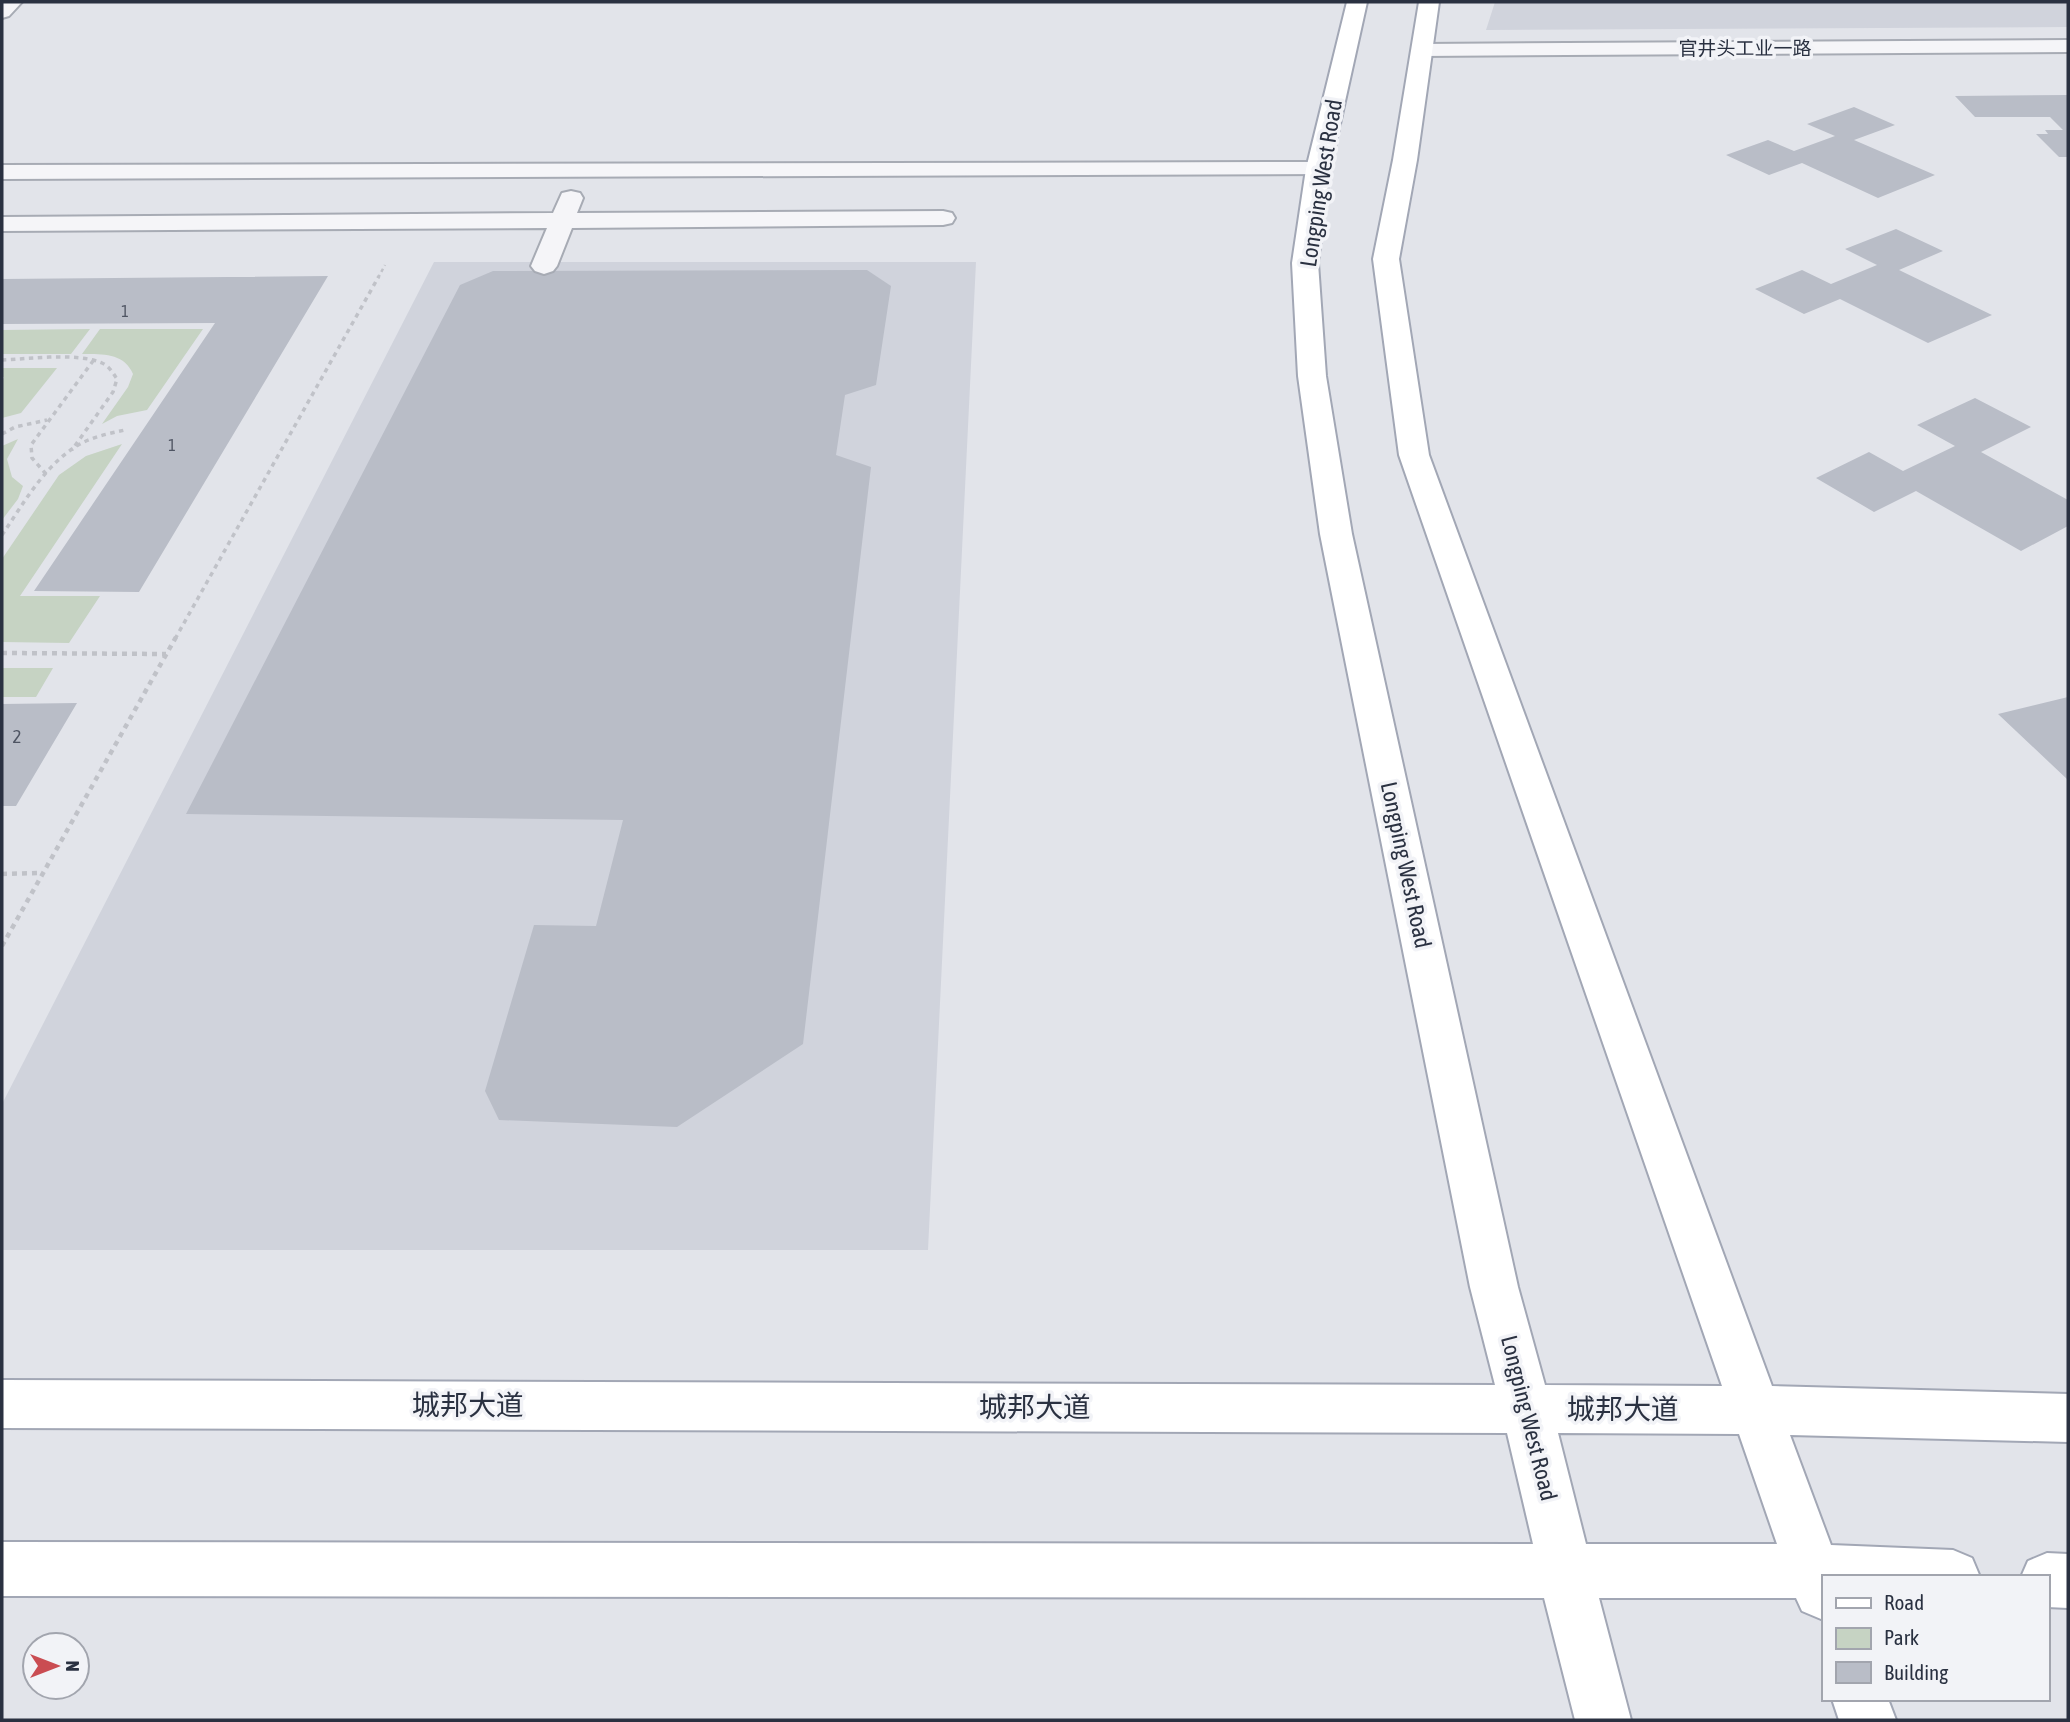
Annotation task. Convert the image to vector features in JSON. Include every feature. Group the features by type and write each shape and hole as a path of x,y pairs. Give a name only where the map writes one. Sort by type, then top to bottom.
{"main road":[{"name":"Longping West Road","path":"1357,2 1318,169 1305,263 1312,376 1336,534 1494,1287 1527,1409 1603,1720"},
{"path":"2,1569 1566,1571 1819,1584 1414,455 1386,259 1405,160 1429,2"},
{"name":"城邦大道","path":"2,1404 1756,1410 2068,1418"},
{"path":"2049,1580 2068,1581"},
{"path":"1861,1701 1867,1720"}],"street":[{"path":"2,12 12,2"},
{"name":"官井头工业一路","path":"1422,50 2068,46"},
{"path":"2,172 1318,169"},
{"path":"544,266 582,170"},
{"path":"2,224 943,218"}],"path":[{"path":"2,946 387,261"},
{"path":"2,360 93,361 105,364 113,370 117,385 72,450 46,474 2,535"},
{"path":"46,474 38,467 30,451 34,439 93,361"},
{"path":"2,434 48,420"},
{"path":"72,450 100,436 125,430"},
{"path":"2,653 166,653"},
{"path":"2,874 42,873"}],"shaded area":[{"path":"1495,2 2068,2 2068,27 1486,30"},
{"path":"434,262 976,262 928,1250 2,1250 2,1104"}],"green space":[{"path":"90,329 71,354 2,354 2,330"},
{"path":"100,329 203,329 147,410 117,416 102,424 128,387 133,374 118,358 82,354"},
{"path":"2,368 57,368 21,413 2,418"},
{"path":"18,439 7,459 12,477 23,486 18,499 2,520 2,446"},
{"path":"122,444 20,596 100,596 69,643 2,642 2,559 59,475 86,456"},
{"path":"2,668 53,668 36,697 2,697"}],"building":[{"path":"2068,95 2068,157 2059,157 2036,134 2048,134 2045,130 2063,130 2050,117 1975,117 1955,96"},
{"path":"1854,107 1895,125 1854,140 1935,175 1878,198 1802,163 1769,175 1726,155 1768,140 1794,151 1835,136 1807,124"},
{"path":"1896,229 1943,251 1899,270 1992,315 1928,343 1840,299 1804,314 1755,289 1802,270 1831,284 1877,265 1845,249"},
{"path":"867,270 891,286 876,385 845,395 836,455 871,467 803,1044 677,1127 499,1120 485,1091 534,925 596,926 623,820 186,814 460,285 493,271"},
{"path":"328,276 139,592 34,591 215,323 2,324 2,279"},
{"path":"1975,398 2031,427 1981,452 2068,500 2068,526 2021,551 1916,491 1874,512 1816,478 1869,452 1903,471 1955,446 1917,425"},
{"path":"2068,697 2068,780 1998,714"},
{"path":"77,703 16,806 2,806 2,704"}]}
